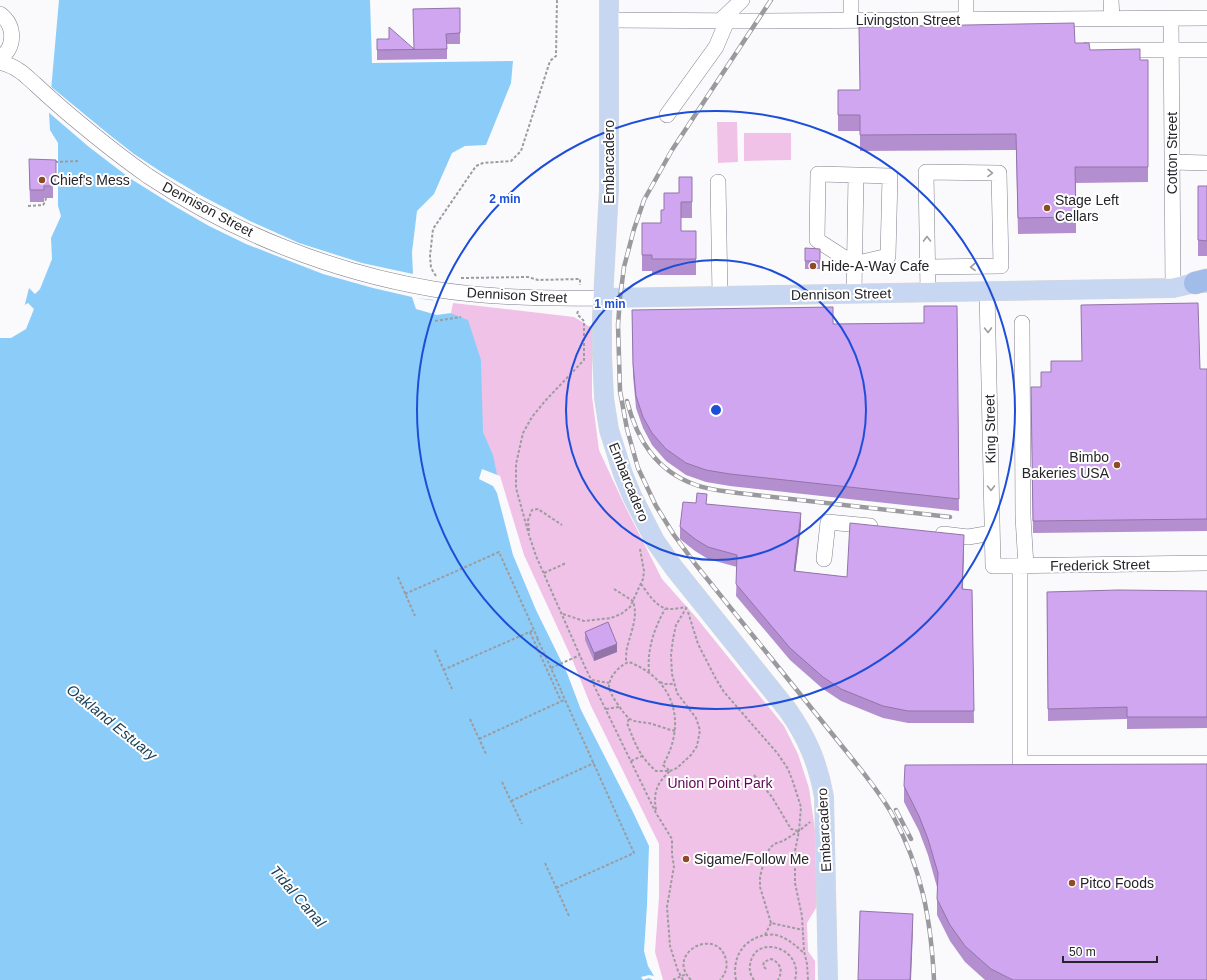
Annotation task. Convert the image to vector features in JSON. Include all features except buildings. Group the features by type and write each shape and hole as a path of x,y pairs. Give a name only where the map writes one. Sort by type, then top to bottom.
{"main road":[{"name":"Embarcadero","path":"609,0 609,190 602,354 604,398 609,430 623,474 642,518 655,541 674,568 688,601 788,709 801,728 814,756 824,797 828,980"},
{"name":"Dennison Street","path":"604,298 1173,288 1204,285"}],"street":[{"path":"667,115 716,47 723,21 742,0"},
{"path":"851,0 851,20"},
{"path":"966,0 966,19"},
{"path":"1111,0 1112,18"},
{"path":"0,14 9,24 12,32 12,40 19,70"},
{"name":"Cotton Street","path":"1171,18 1173,288"},
{"name":"Livingston Street","path":"609,20 723,21 1207,18"},
{"path":"0,58 4,56 9,49 12,40"},
{"path":"1087,50 1207,50"},
{"name":"Dennison Street","path":"0,62 19,70 80,124 113,150 156,180 226,221 286,248 351,270 433,289 527,298 604,298"},
{"path":"1172,162 1207,162"},
{"name":"King Street","path":"928,267 926,172 999,173 1001,266 994,291 992,509 993,566"},
{"path":"818,174 856,175 890,176 888,256 854,264 817,240 818,174"},
{"path":"854,293 856,175"},
{"path":"718,182 720,296"},
{"path":"928,292 928,267 1001,266"},
{"path":"1022,323 1023,566 1020,763 1207,763"},
{"path":"824,559 828,522 882,528"},
{"path":"929,532 968,537 992,533"},
{"name":"Frederick Street","path":"993,566 1207,563"}],"path":[{"path":"441,277 435,276 431,268 430,256 433,229 476,166 483,162 511,161 521,151 550,61 556,56 557,0"},
{"path":"53,162 79,161"},
{"path":"28,206 43,205 46,198"},
{"path":"458,278 528,276 538,280 580,280"},
{"path":"435,321 461,317"},
{"path":"584,321 584,360 545,401 532,417 522,433 516,464 516,488 529,535 580,655 656,813 672,839 674,866 667,907 668,926 670,946 678,971 683,980"},
{"path":"529,535 528,520 532,510 538,509 562,525"},
{"path":"563,614 584,621 611,618 621,614 630,607 641,584 644,571 640,547"},
{"path":"405,594 499,552 562,692 564,700 634,853 556,888"},
{"path":"544,573 566,563"},
{"path":"398,577 415,616"},
{"path":"641,584 662,608 669,610 688,601"},
{"path":"614,589 633,601 636,617 627,646 626,663"},
{"path":"656,813 655,793 659,782 670,771 677,768 691,755 697,746 700,730 696,718 677,693 672,674 671,655 676,625 688,601"},
{"path":"688,601 701,650 716,679 724,692 778,754 788,769 801,807 799,831 795,851 795,883 803,930 808,980"},
{"path":"649,673 648,657 652,640 658,621 665,609"},
{"path":"443,670 534,630"},
{"path":"530,632 561,701"},
{"path":"536,635 538,639"},
{"path":"435,650 452,689"},
{"path":"551,668 580,655"},
{"path":"670,771 663,765 673,742 675,731 675,718 665,688 659,681 640,666 629,662 621,665 610,683 609,689 629,719 675,731"},
{"path":"591,679 610,683"},
{"path":"659,681 665,684 675,684"},
{"path":"479,739 564,700"},
{"path":"606,709 619,706"},
{"path":"470,719 486,754"},
{"path":"629,719 627,723 642,756 656,771 670,771"},
{"path":"631,762 642,756"},
{"path":"511,801 594,763"},
{"path":"754,775 772,797 791,829 799,831"},
{"path":"502,782 522,824"},
{"path":"765,935 772,923 760,887 760,877 763,866 770,848 774,844 783,841 799,831"},
{"path":"545,863 569,916"},
{"path":"772,923 803,930"},
{"path":"736,980 735,965 740,949 746,943 756,938 775,934 787,940 805,954"},
{"path":"691,980 686,974 684,966 685,958 689,951 694,947 707,943 719,948 725,956 725,973 720,980"},
{"path":"754,980 749,968 752,957 760,949 774,947 786,951 791,956 796,970 795,980"},
{"path":"766,969 763,966 764,962 771,959 776,961 781,969 781,974 778,980"},
{"path":"673,980 686,974"}],"green space":[{"path":"717,122 737,122 738,162 718,163"},
{"path":"744,133 791,133 791,160 744,161"},
{"name":"Union Point Park","path":"453,303 574,317 592,328 592,396 599,450 623,502 662,579 695,616 784,726 798,754 809,788 815,830 817,904 807,923 808,951 815,961 815,980 661,980 405,331 451,313"}],"water":[{"path":"59,0 536,0 492,151 461,156 422,219 423,281 437,308 468,320 481,360 483,432 493,455 499,484 522,556 590,707 657,844 653,952 661,980 0,980 0,334 13,333 27,320 23,312 29,288 35,294 40,289 52,259 51,238 61,216 58,206 58,143 50,130 49,113"}],"pier":[{"path":"370,0 538,0 528,61 526,61 526,74 523,88 494,152 462,158 446,192 424,220 425,280 435,300 416,298 436,301 438,306 451,311 451,313 437,315 416,309 412,297 323,274 246,244 209,226 131,179 89,147 47,111 49,85 134,154 202,196 250,221 299,243 362,263 413,274 412,252 417,211 434,194 452,153 465,146 486,145 511,83 513,61 372,63"},
{"path":"28,303 34,309 26,329 11,338 0,338 0,332 12,331 25,320 21,312 23,306"},
{"path":"482,469 500,476 524,555 572,659 591,706 659,844 659,897 655,952 663,980 653,980 649,978 643,980 641,977 649,975 654,976 648,966 644,951 649,846 581,710 567,673 536,610 513,555 497,493 493,486 479,479"}],"railway":[{"path":"771,0 672,150 644,200 634,229 624,267 620,298 618,325 620,391 627,429 638,468 656,506 674,535 696,565 867,778 893,816 903,836 918,875 927,916 933,958 934,980"},
{"path":"627,401 636,429 650,452 659,463 682,479 701,487 738,493 950,517"},
{"path":"896,810 911,839"}],"place":[{"name":"Chief's Mess","path":"42,180"},
{"name":"Stage Left Cellars","path":"1047,208"},
{"name":"Hide-A-Way Cafe","path":"813,266"},
{"name":"Bimbo Bakeries USA","path":"1117,465"},
{"name":"Sigame/Follow Me","path":"686,859"},
{"name":"Pitco Foods","path":"1072,883"}],"water label":[{"name":"Oakland Estuary","path":"112,722"},
{"name":"Tidal Canal","path":"298,896"}]}
